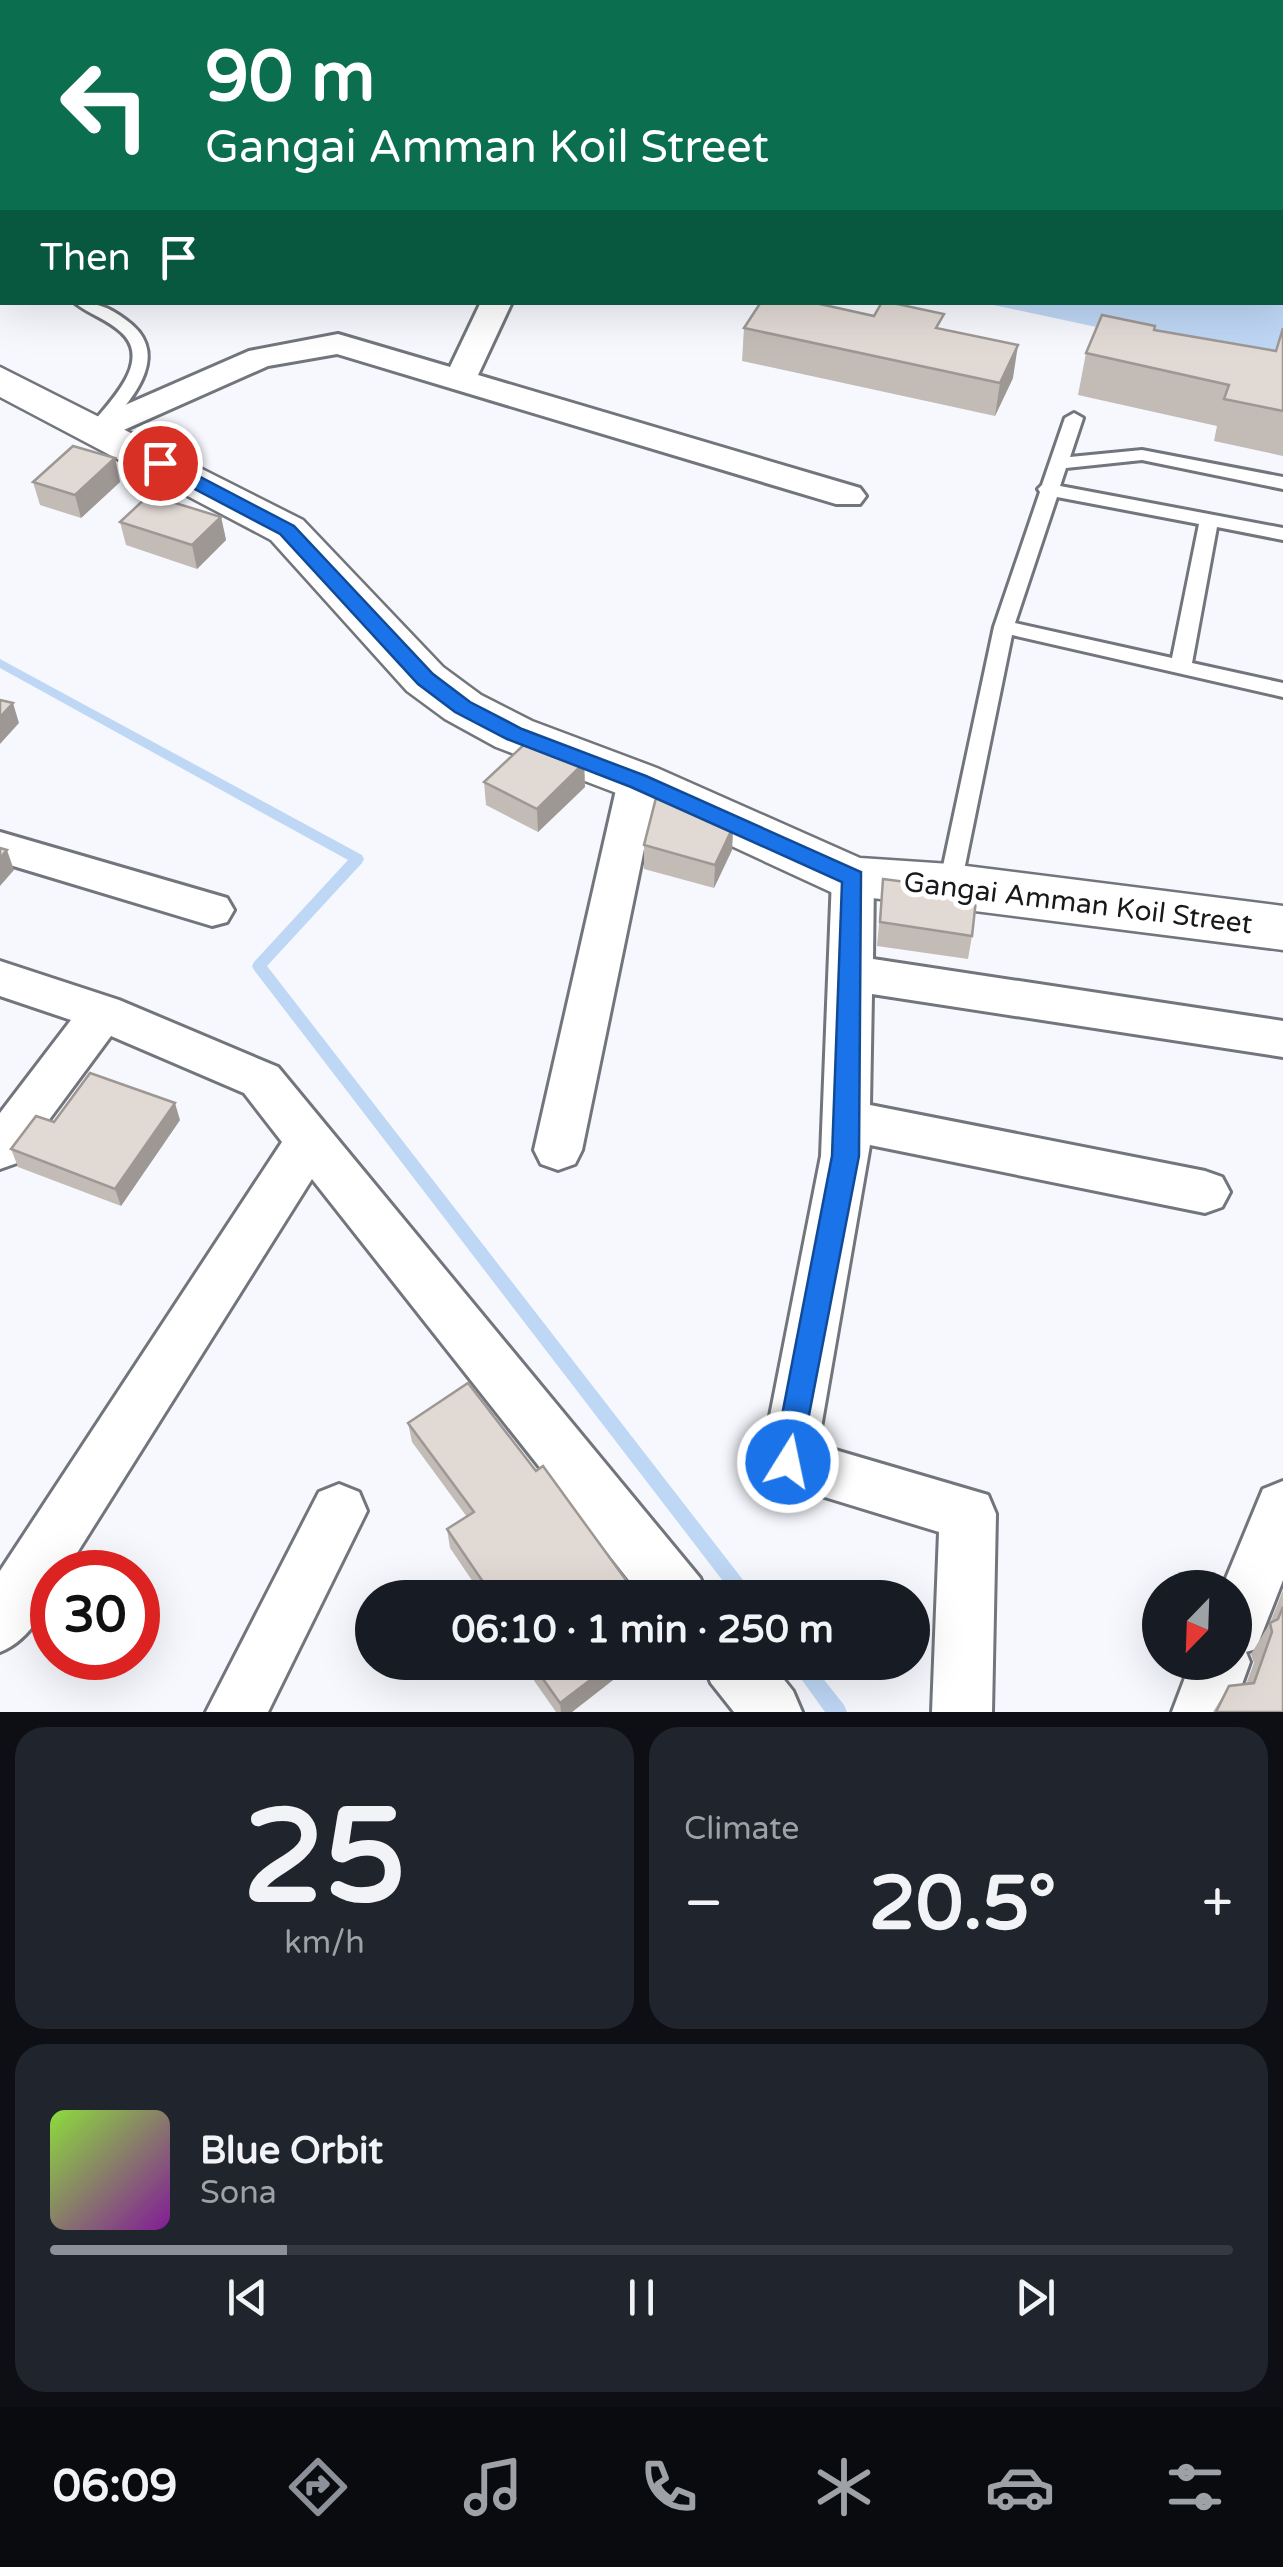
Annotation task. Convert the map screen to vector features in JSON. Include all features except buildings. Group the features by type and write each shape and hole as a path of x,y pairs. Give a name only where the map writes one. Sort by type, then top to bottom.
{"street":[{"path":"460,379 496,305"},
{"path":"96,430 260,358 338,344 848,496"},
{"name":"Gangai Amman Koil Street","path":"0,380 287,530 425,679 463,707 514,734 638,781 853,878 950,884 1283,928"},
{"path":"558,1150 638,781"},
{"path":"0,847 212,910"},
{"path":"853,878 846,1156 788,1462 968,1514 962,1712"},
{"path":"850,973 1283,1038"},
{"path":"0,978 103,1013 261,1080 665,1580"},
{"path":"0,1149 103,1013"},
{"path":"846,1120 1205,1192"},
{"path":"0,1623 310,1140"},
{"path":"1252,1586 1283,1508"},
{"path":"236,1712 339,1511"},
{"path":"746,1680 772,1712"},
{"path":"1202,1712 1214,1680"}],"lane":[{"path":"89,305 105,312 140,342 145,361 133,386 96,430"},
{"path":"950,884 1004,627 1074,418"},
{"path":"1057,464 1142,455 1283,483"},
{"path":"1048,489 1283,534"},
{"path":"1180,667 1210,520"},
{"path":"1004,627 1283,690"}],"water":[{"path":"993,305 1283,305 1283,367"}],"waterway":[{"path":"0,663 357,859 259,966 734,1580"},
{"path":"812,1680 837,1712"}],"route":[{"path":"160,463 287,530 425,679 463,707 514,734 638,781 853,878 846,1156 788,1462"}]}
